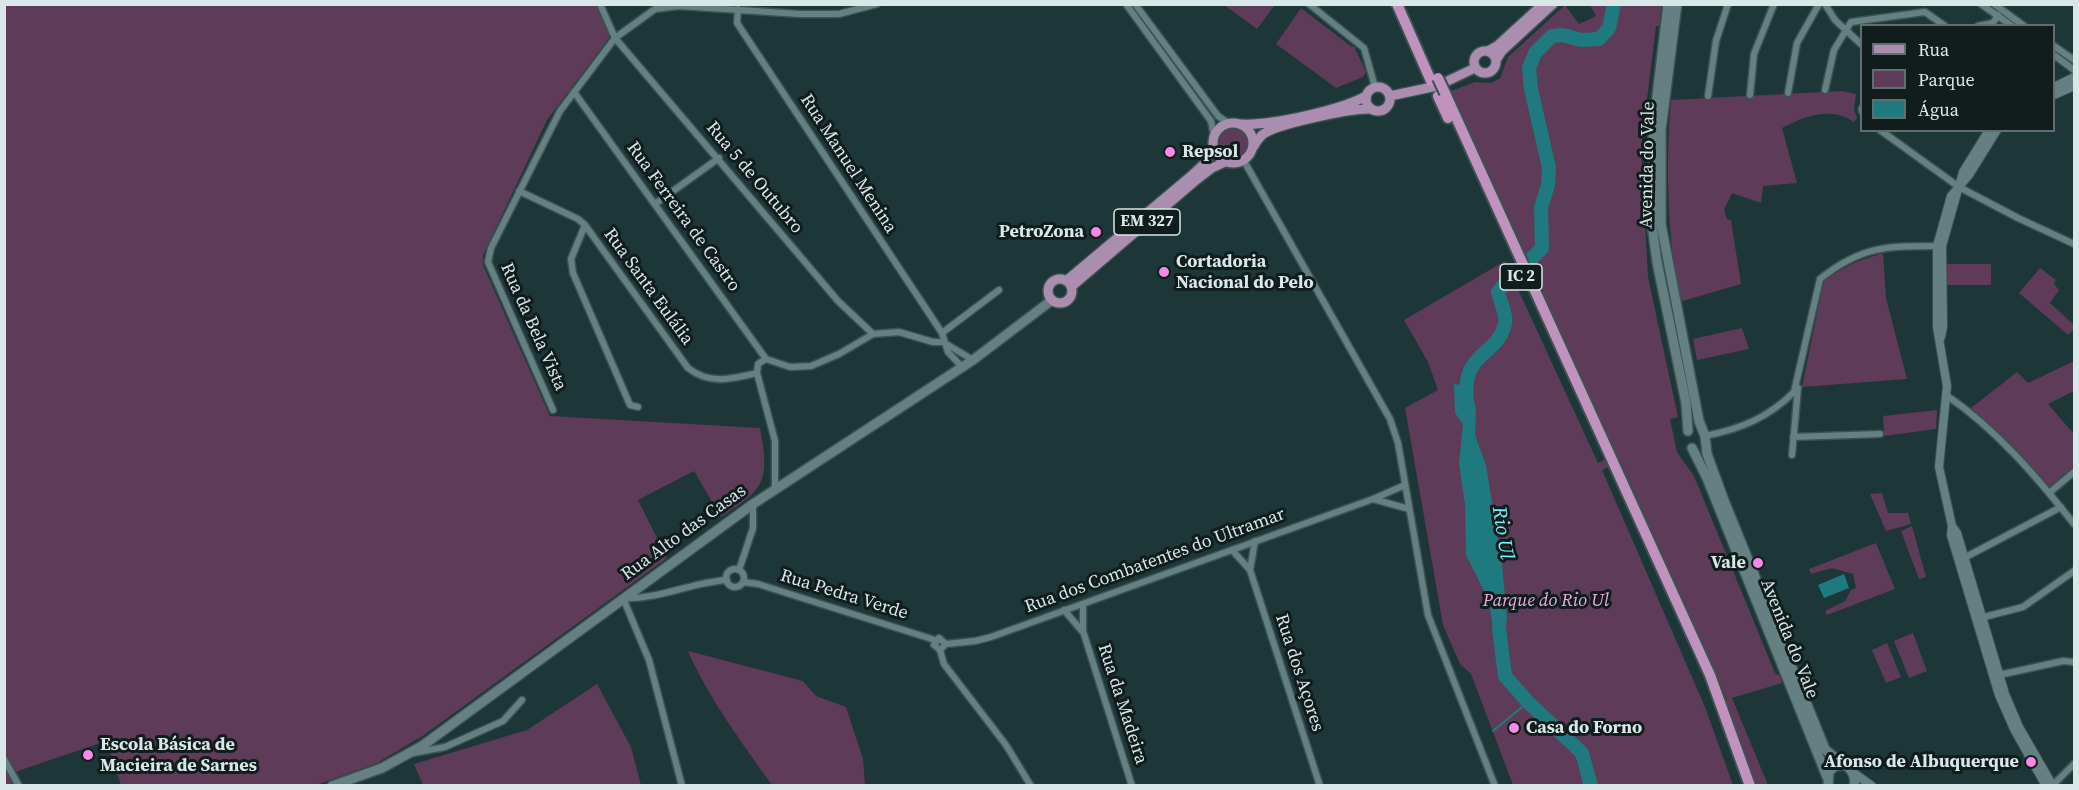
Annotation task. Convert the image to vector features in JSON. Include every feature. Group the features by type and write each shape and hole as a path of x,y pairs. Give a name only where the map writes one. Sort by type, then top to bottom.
{"highway":[{"name":"IC 2","path":"1396,4 1434,79"},
{"name":"IC 2","path":"1403,4 1441,95 1700,667 1743,786"},
{"name":"IC 2","path":"1441,95 1710,675 1749,786"}],"main road":[{"path":"1475,68 1476,55 1497,46 1543,4"},
{"path":"1390,96 1437,86 1475,68 1487,73 1493,70 1502,51 1553,4"},
{"name":"Avenida do Vale","path":"1668,4 1653,129 1652,225 1657,262 1686,403 1688,430 1685,440 1703,468 1828,781"},
{"name":"Avenida do Vale","path":"1677,4 1661,130 1661,224 1687,366 1704,437 1725,504 1826,749 1833,758 1854,773"},
{"path":"1488,51 1496,60"},
{"path":"1226,162 1213,149 1214,136 1228,123 1256,125 1356,101 1366,96 1375,87 1386,90 1390,96 1390,104 1385,110 1377,112 1357,108 1277,128 1263,134 1244,161"},
{"path":"1366,96 1370,109"},
{"path":"1241,124 1251,134 1254,146"},
{"name":"EM 327","path":"1069,284 1205,163 1213,149"},
{"name":"EM 327","path":"1069,284 1212,168 1226,162 1244,161"},
{"name":"EM 327","path":"1059,279 1069,284 1071,295 1067,301 1059,303 1052,300 1048,289 1052,283 1059,279"},
{"name":"Rua Alto das Casas","path":"332,786 382,768 409,753 753,504 973,360 1052,300"},
{"path":"1688,430 1695,428 1704,437 1699,448 1692,448"},
{"name":"Avenida do Vale","path":"1828,781 1833,768 1844,765"},
{"path":"1854,773 1854,786"}],"street":[{"name":"Rua 5 de Outubro","path":"600,4 615,38 838,301 873,334"},
{"path":"653,7 703,6 800,14 839,14 877,4"},
{"path":"1126,4 1211,122 1214,136"},
{"path":"1135,4 1218,116 1228,123"},
{"path":"1309,4 1364,48 1375,87"},
{"path":"1708,96 1716,40 1728,4"},
{"path":"1750,95 1754,54 1759,36 1774,4"},
{"path":"1788,93 1797,43 1819,4"},
{"path":"1825,4 1845,31 1860,43"},
{"path":"1981,4 2009,24"},
{"path":"1994,4 2021,24"},
{"name":"Rua da Bela Vista","path":"553,410 488,262 491,249 549,128 615,38 653,7"},
{"name":"Rua Manuel Menina","path":"738,9 737,23 942,333"},
{"path":"1825,90 1834,50 1851,22 1925,12 1942,24"},
{"path":"1988,24 1993,23 1998,15"},
{"path":"2055,47 2074,60"},
{"path":"2055,56 2074,70"},
{"path":"2055,86 2074,77"},
{"path":"2055,95 2074,86"},
{"name":"Rua Ferreira de Castro","path":"574,92 766,359"},
{"path":"1883,132 1959,186 2018,219 2074,244"},
{"path":"1941,338 1943,327 1942,246 1963,172 1988,132"},
{"path":"1995,132 1951,196 1937,246 1937,327 1941,338 1947,381 1939,467 1952,526 1964,558 1999,695 2014,729 2046,786"},
{"path":"655,204 719,158"},
{"path":"1244,161 1381,399 1398,443 1428,615 1495,786"},
{"name":"Rua Santa Eulália","path":"519,191 578,219 585,225 688,368 697,375 709,379 726,380 757,373"},
{"path":"585,225 571,259 573,273 630,405 638,407"},
{"path":"1704,437 1752,423 1782,405 1794,392 1820,279 1858,255 1877,248 1937,246"},
{"path":"962,367 948,352 942,333 999,290"},
{"path":"775,490 776,441 757,373 758,364 766,359 790,367 811,366 840,354 873,334 899,332 933,342 943,342 973,360"},
{"path":"1792,455 1797,382"},
{"path":"1946,395 1969,410 2049,493 2074,524"},
{"path":"1793,437 1880,434"},
{"path":"2049,493 2074,472"},
{"name":"Rua dos Combatentes do Ultramar","path":"946,644 975,641 1083,604 1405,485"},
{"path":"1372,499 1409,509"},
{"path":"739,570 753,528 753,504"},
{"path":"1964,558 2061,507"},
{"path":"1952,526 1951,535 1978,618 2019,727 2053,785 2074,764"},
{"name":"Rua dos Açores","path":"1250,570 1255,541"},
{"name":"Rua dos Açores","path":"1232,550 1250,570 1320,786"},
{"path":"682,786 649,660 623,598 636,599 710,581 727,580 735,587 743,582 743,574 739,570 730,570 727,580"},
{"path":"1978,618 2023,607 2074,571"},
{"name":"Rua Pedra Verde","path":"743,582 935,640 942,638 946,644"},
{"name":"Rua da Madeira","path":"1083,604 1083,631 1132,786"},
{"name":"Rua da Madeira","path":"1064,610 1083,631"},
{"path":"935,640 934,645 940,650 944,664 1006,745 1031,786"},
{"path":"940,650 946,644"},
{"path":"1999,675 2063,661 2074,662"},
{"path":"409,753 445,747 476,735 503,722 522,700"},
{"path":"4,759 19,786"},
{"path":"1854,773 1872,786"}],"green space":[{"path":"5,5 596,5 609,33 609,38 547,120 483,255 483,265 550,416 760,428 764,460 761,482 747,499 721,517 694,471 638,500 667,558 424,735 377,763 316,785 121,785 106,741 12,773 16,785 5,786"},
{"path":"1224,5 1275,5 1257,29"},
{"name":"Parque do Rio Ul","path":"1565,5 1579,24 1596,16 1590,5 1662,5 1659,26 1656,26 1641,148 1648,277 1678,417 1670,419 1677,452 1694,476 1775,673 1780,676 1782,683 1732,698 1768,785 1756,785 1724,701 1727,699 1620,461 1602,470 1705,707 1733,785 1513,785 1471,674 1460,664 1443,625 1405,408 1438,390 1428,362 1404,320 1505,261 1598,463 1616,455 1451,91 1475,82 1491,83 1500,78 1508,57"},
{"path":"1301,8 1352,47 1354,46 1366,72 1363,77 1336,88 1276,44"},
{"path":"1842,91 1856,94 1854,110 1857,118 1854,122 1837,114 1818,114 1782,128 1797,183 1763,186 1761,203 1732,193 1724,210 1727,219 1731,220 1741,284 1679,302 1672,252 1669,201 1668,151 1671,100"},
{"path":"1233,128 1243,133 1248,143 1243,153 1233,158 1223,153 1218,143 1223,133"},
{"path":"1883,253 1886,298 1907,379 1802,387 1824,279 1856,262"},
{"path":"1947,264 1991,264 1991,285 1947,285"},
{"path":"2040,268 2056,280 2054,284 2059,290 2050,303 2074,325 2074,329 2068,335 2019,293"},
{"path":"1742,328 1749,349 1697,360 1693,339"},
{"path":"2074,361 2074,391 2048,404 2074,434 2074,466 2050,487 1971,408 2017,372 2028,383"},
{"path":"1937,410 1936,429 1884,436 1883,416"},
{"path":"1882,493 1888,513 1908,513 1911,524 1886,531 1870,494"},
{"path":"1912,526 1926,577 1919,579 1901,531"},
{"path":"1876,543 1895,589 1827,615 1825,611 1845,601 1851,590 1856,588 1853,574 1832,568 1811,574 1809,569"},
{"path":"1913,633 1927,671 1909,678 1894,641"},
{"path":"1887,643 1901,677 1886,683 1872,650"},
{"path":"688,651 803,681 816,696 846,707 863,759 865,785 772,785 716,703"},
{"path":"597,684 631,747 641,785 423,785 414,764 527,730"}],"water":[{"path":"1454,384 1471,387 1476,410 1475,435 1486,465 1502,564 1507,617 1504,644 1499,647 1494,636 1489,601 1466,555 1465,504 1459,464 1463,424 1455,413"},
{"path":"1844,574 1849,588 1824,598 1818,585"}],"waterway":[{"name":"Rio Ul","path":"1527,263 1542,248 1541,208 1548,185 1549,168 1531,89 1529,68 1535,53 1552,36 1563,35 1581,40 1599,39 1609,28 1614,4"},
{"name":"Rio Ul","path":"1467,403 1469,373 1480,356 1501,335 1505,324 1498,292 1513,273"},
{"name":"Rio Ul","path":"1499,629 1505,676 1528,702 1582,753 1591,786"},
{"path":"1493,731 1528,702"}],"place":[{"name":"Repsol","path":"1170,152"},
{"name":"PetroZona","path":"1096,232"},
{"name":"Cortadoria Nacional do Pelo","path":"1164,272"},
{"name":"Vale","path":"1758,563"},
{"name":"Casa do Forno","path":"1514,728"},
{"name":"Escola Básica de Macieira de Sarnes","path":"88,755"},
{"name":"Afonso de Albuquerque","path":"2031,762"}]}
